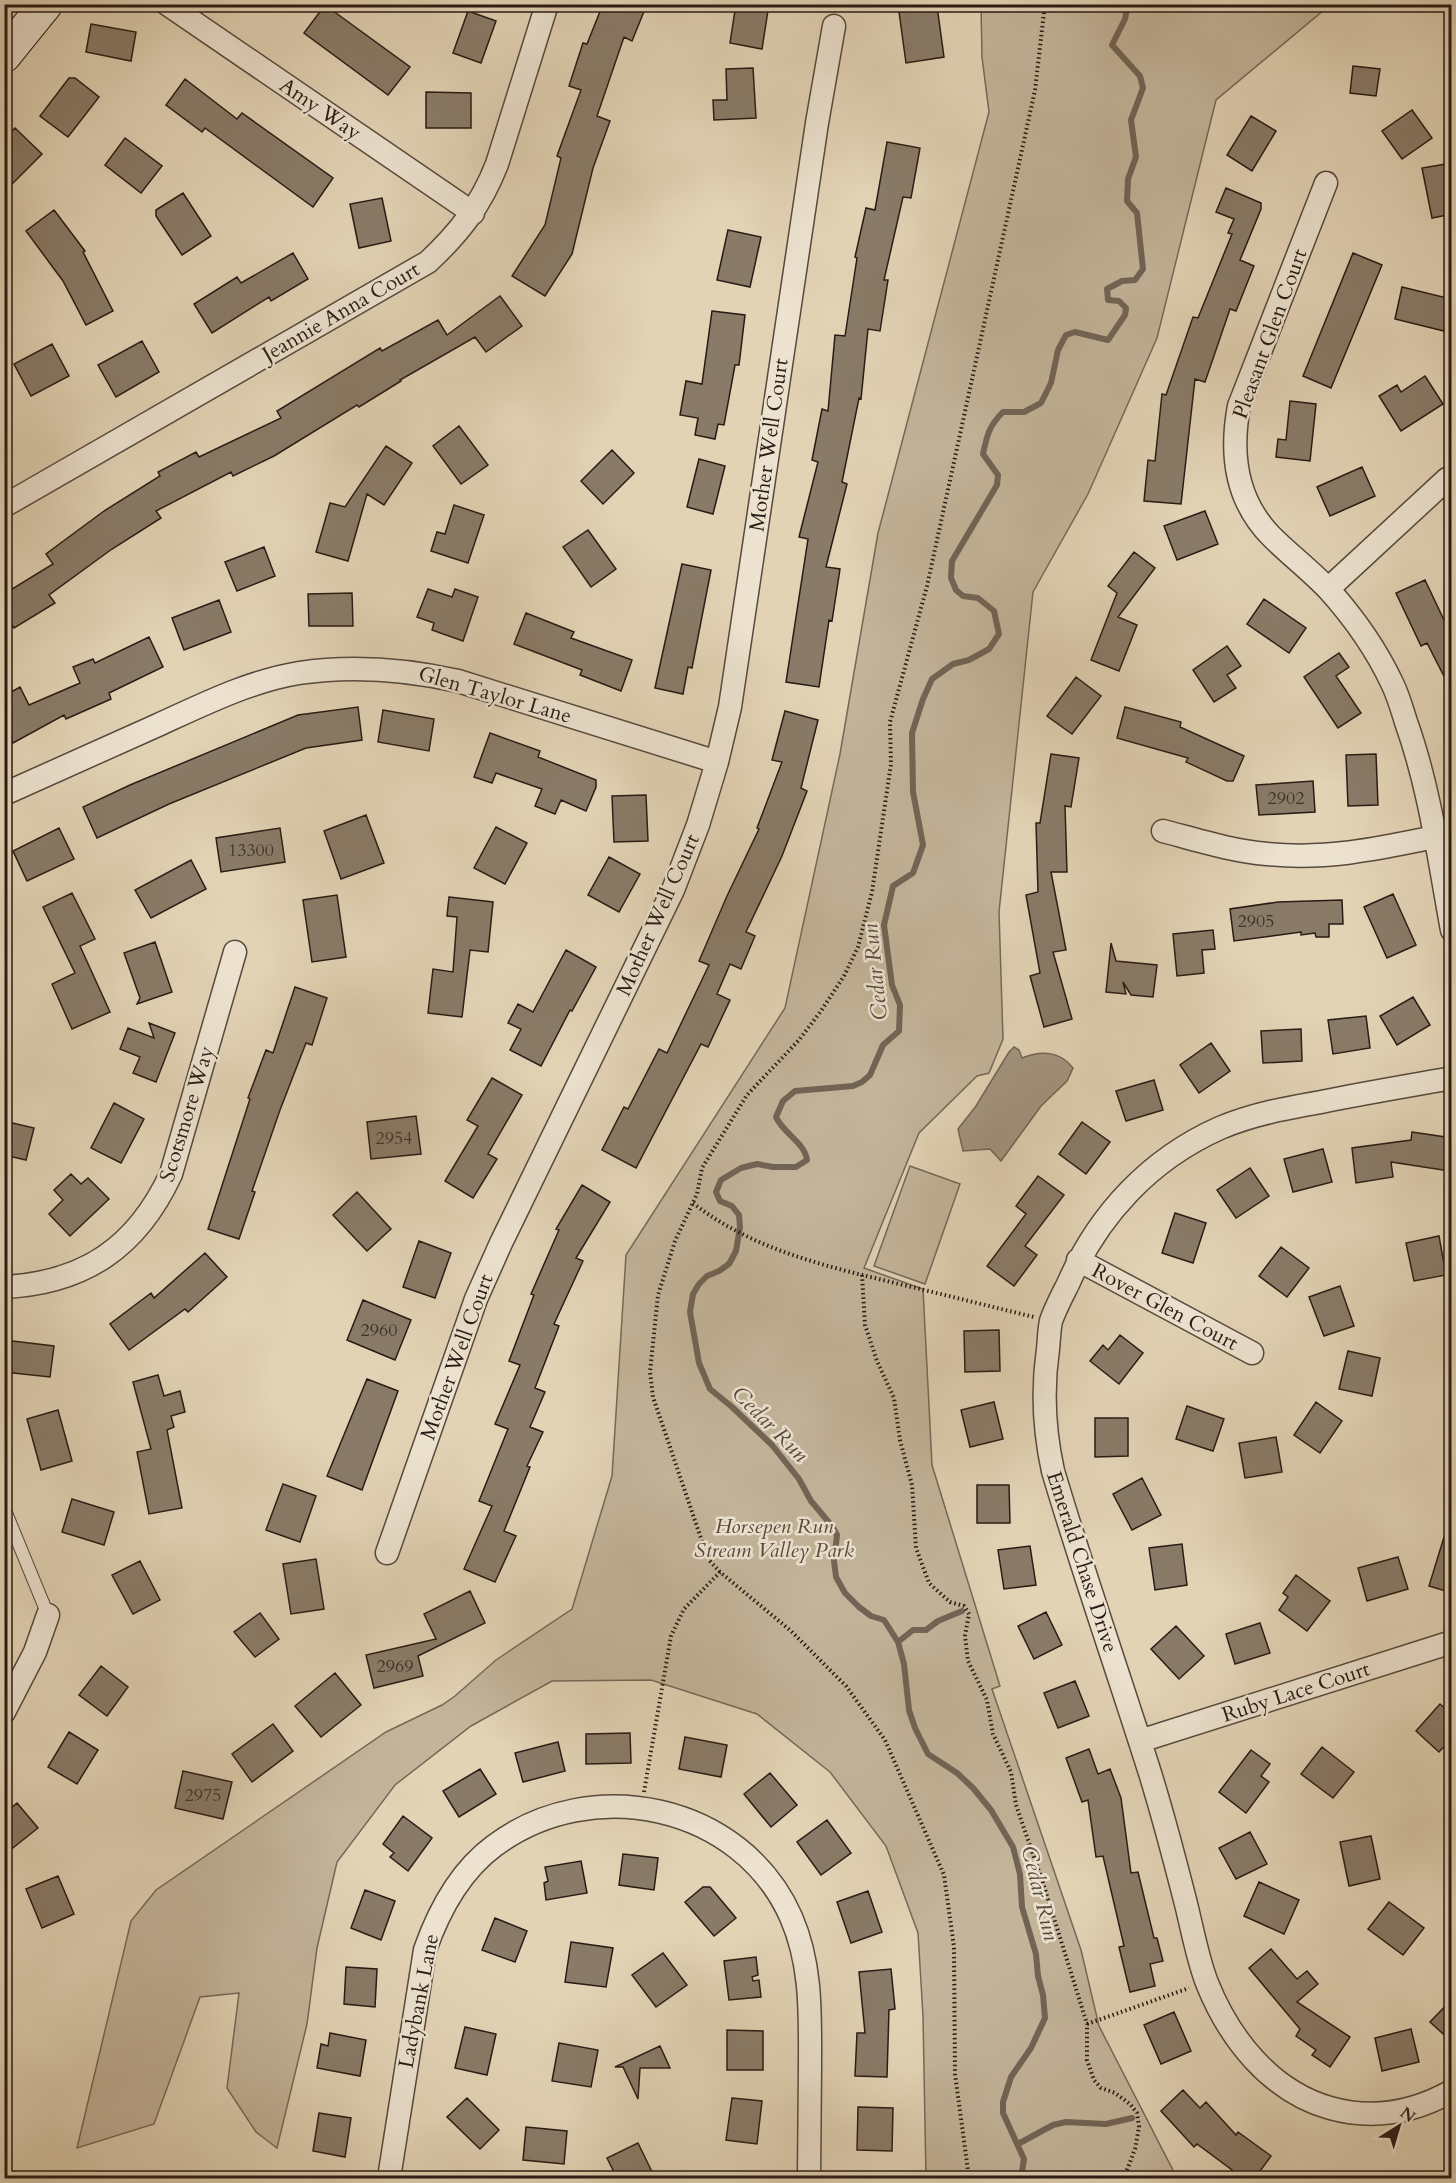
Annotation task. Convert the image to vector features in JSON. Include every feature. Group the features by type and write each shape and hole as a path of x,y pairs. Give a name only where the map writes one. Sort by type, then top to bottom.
{"street":[{"path":"4,56 46,4"},
{"name":"Amy Way","path":"167,4 473,213"},
{"name":"Jeannie Anna Court","path":"4,506 428,262 453,238 473,213 489,184 547,4"},
{"name":"Mother Well Court","path":"387,1553 476,1299 673,890 698,825 717,762 730,706 817,123 834,26"},
{"name":"Pleasant Glen Court","path":"1326,183 1239,406 1234,455 1239,481 1249,506 1264,528 1328,589 1357,624 1377,653 1394,686 1428,791 1452,930"},
{"path":"1328,589 1447,479"},
{"name":"Glen Taylor Lane","path":"4,794 218,698 258,683 297,674 337,669 380,668 421,673 458,681 717,762"},
{"path":"1163,831 1220,846 1265,854 1311,856 1353,854 1435,837"},
{"name":"Scotsmore Way","path":"4,1287 31,1286 61,1278 97,1262 122,1245 143,1223 160,1199 171,1174 235,952"},
{"name":"Emerald Chase Drive","path":"1452,1078 1271,1112 1220,1128 1181,1149 1152,1170 1125,1194 1099,1227 1078,1260 1051,1321 1044,1406 1047,1443 1064,1511 1161,1809 1206,1981 1225,2021 1257,2063 1293,2092 1317,2104 1347,2112 1375,2115 1401,2112 1426,2104 1452,2091"},
{"name":"Rover Glen Court","path":"1078,1260 1252,1353"},
{"path":"4,1712 35,1652 48,1615"},
{"name":"Ruby Lace Court","path":"1140,1741 1452,1642"},
{"name":"Ladybank Lane","path":"389,2178 425,1950 434,1923 451,1892 471,1866 493,1846 517,1831 543,1818 592,1806 619,1805 677,1815 705,1827 730,1843 754,1863 774,1887 790,1915 802,1943 808,1971 809,2178"}],"lane":[{"path":"4,1508 48,1615"}],"path":[{"path":"969,2178 955,2074 954,1947 944,1875 885,1740 846,1686 791,1631 720,1572 708,1559 653,1396 650,1372 658,1295 675,1241 697,1194 702,1168 747,1095 799,1040 821,1011 844,976 858,947 878,857 891,764 890,722 927,586 1035,90 1046,4"},
{"path":"693,1203 714,1220 781,1252 862,1275 1051,1321"},
{"path":"862,1275 865,1325 877,1361 894,1398 900,1440 912,1485 916,1548 929,1583 950,1602 964,1606 969,1614 965,1636 968,1661 987,1700 993,1734 1011,1772 1016,1805 1087,2024 1088,2060 1094,2080 1101,2088 1115,2093 1130,2104 1137,2113 1139,2127 1136,2149 1124,2178"},
{"path":"641,1807 671,1636 684,1609 720,1572"},
{"path":"1087,2024 1206,1981"}],"green space":[{"name":"Horsepen Run Stream Valley Park","path":"981,5 1330,5 1216,100 1157,338 1088,494 1033,592 999,912 1003,1039 989,1073 977,1076 919,1133 864,1268 923,1289 932,1465 1000,1686 992,1689 1081,1950 1099,2026 1177,2178 926,2178 923,2016 918,1933 886,1846 830,1772 757,1714 651,1680 552,1681 471,1726 395,1785 337,1862 317,1948 307,2024 277,2148 256,2132 227,2088 239,1993 200,1997 154,2124 77,2148 131,1921 156,1890 386,1732 442,1705 496,1660 572,1609 612,1476 626,1255 785,1008 840,754 878,533 989,112 982,57"},
{"path":"910,1166 960,1184 925,1284 874,1266"}],"shaded area":[{"path":"1014,1047 1019,1050 1022,1058 1043,1053 1056,1055 1073,1068 1067,1081 1041,1106 1001,1161 990,1149 963,1151 958,1129 976,1106"}],"building":[{"path":"603,4 647,4 632,41 624,37 597,116 610,121 593,168 572,254 545,296 512,276 545,225 561,158 557,156 581,90 569,86 583,43 587,44"},
{"path":"736,4 769,4 762,49 730,43"},
{"path":"325,5 410,67 388,95 304,33"},
{"path":"937,6 944,57 906,63 899,12"},
{"path":"468,11 496,21 481,63 453,53"},
{"path":"91,24 136,32 131,61 86,52"},
{"path":"1353,66 1380,69 1376,96 1350,93"},
{"path":"753,68 756,118 714,120 713,100 727,100 726,69"},
{"path":"69,78 75,78 99,97 68,137 40,116"},
{"path":"185,79 237,119 242,113 333,178 313,207 205,128 202,132 166,105"},
{"path":"426,92 471,93 471,128 426,128"},
{"path":"1412,110 1432,138 1402,159 1382,131"},
{"path":"1251,116 1276,131 1252,171 1227,155"},
{"path":"15,128 42,154 4,192 4,139"},
{"path":"125,138 162,166 141,193 105,165"},
{"path":"887,142 920,148 911,198 903,197 884,280 888,280 880,331 868,329 861,399 859,398 842,482 847,484 826,567 840,569 832,621 829,620 819,687 786,682 808,539 799,537 818,462 812,460 822,409 828,411 835,335 845,336 857,258 855,257 866,208 875,210"},
{"path":"1452,163 1452,214 1432,218 1422,168"},
{"path":"1226,188 1261,203 1261,209 1240,260 1254,266 1236,311 1230,309 1205,382 1195,379 1181,504 1144,501 1148,460 1155,461 1162,394 1166,395 1193,317 1198,318 1232,234 1228,233 1234,219 1216,212"},
{"path":"183,193 211,236 182,255 156,216 156,210"},
{"path":"382,198 391,241 359,248 350,204"},
{"path":"54,210 85,251 83,252 113,311 86,325 63,281 26,231"},
{"path":"728,230 761,237 750,287 717,280"},
{"path":"293,253 308,279 271,301 269,297 212,333 194,304 237,277 241,283"},
{"path":"1353,253 1382,265 1331,388 1303,376"},
{"path":"1402,287 1451,299 1444,331 1395,319"},
{"path":"500,296 522,326 486,352 475,337 274,456 233,476 231,472 156,511 161,518 112,549 49,595 55,603 14,628 4,614 4,594 53,564 46,554 104,511 160,476 158,472 196,452 199,457 281,418 277,411 380,348 382,351 438,320 447,335"},
{"path":"712,311 745,315 739,365 735,365 724,425 718,424 715,439 695,435 698,418 680,415 686,381 702,384"},
{"path":"142,341 159,372 116,397 98,365"},
{"path":"52,344 69,376 31,396 14,364"},
{"path":"1425,376 1443,404 1401,431 1379,396 1397,385 1401,392"},
{"path":"1290,401 1316,404 1310,461 1276,457 1278,439 1286,440"},
{"path":"459,426 488,465 461,484 433,446"},
{"path":"386,446 412,463 384,505 367,494 348,561 316,552 330,503 345,507"},
{"path":"612,450 634,473 603,504 581,481"},
{"path":"699,459 725,466 713,514 687,507"},
{"path":"1362,467 1375,496 1330,516 1317,487"},
{"path":"454,505 484,515 468,563 431,551 437,532 445,534"},
{"path":"1205,511 1218,544 1177,560 1164,526"},
{"path":"588,530 616,569 591,587 563,547"},
{"path":"264,547 275,576 237,591 225,562"},
{"path":"1134,552 1155,568 1118,617 1137,625 1119,671 1091,660 1117,593 1108,586"},
{"path":"682,564 711,570 692,668 688,667 683,694 655,688"},
{"path":"1425,580 1452,637 1452,692 1427,643 1421,646 1396,593"},
{"path":"428,589 452,597 455,589 478,597 463,641 432,630 434,623 417,617"},
{"path":"352,593 353,626 309,626 308,594"},
{"path":"1264,599 1306,628 1289,653 1247,624"},
{"path":"219,600 231,632 184,650 172,618"},
{"path":"526,613 574,632 571,638 632,660 621,691 580,675 582,670 514,644"},
{"path":"149,637 163,667 109,693 111,699 66,719 64,715 13,743 4,729 4,696 20,687 29,705 80,683 73,667 93,659 95,663"},
{"path":"1227,646 1241,666 1227,675 1236,688 1214,702 1193,670"},
{"path":"1339,653 1349,667 1336,676 1361,713 1338,728 1304,677"},
{"path":"1076,677 1101,696 1072,734 1047,716"},
{"path":"358,707 362,740 306,748 169,804 97,838 83,807 298,715"},
{"path":"1125,707 1181,722 1180,727 1244,756 1233,781 1227,781 1186,762 1188,758 1117,738"},
{"path":"383,710 434,719 429,751 378,742"},
{"path":"785,711 818,720 801,788 807,791 782,856 746,932 755,936 741,969 730,964 717,994 730,1000 708,1047 701,1044 636,1168 602,1150 624,1107 628,1109 659,1049 667,1053 709,965 699,961 759,829 757,828 782,762 772,760"},
{"path":"490,733 540,751 538,757 596,780 596,787 586,811 561,800 555,814 535,806 542,789 496,773 492,783 474,777"},
{"path":"1051,754 1079,758 1071,807 1065,806 1067,872 1051,872 1066,950 1053,952 1072,1019 1044,1027 1030,976 1040,973 1026,895 1038,892 1036,823 1040,823"},
{"path":"1376,754 1378,805 1348,806 1346,755"},
{"path":"1313,781 1315,812 1259,815 1256,785"},
{"path":"646,795 648,841 614,842 612,796"},
{"path":"366,815 384,863 341,879 324,831"},
{"path":"496,827 527,843 505,884 474,868"},
{"path":"59,828 74,859 27,881 13,851"},
{"path":"280,828 285,862 221,872 216,838"},
{"path":"609,857 640,874 619,912 588,895"},
{"path":"191,860 206,889 151,918 135,890"},
{"path":"72,893 95,939 80,946 110,1012 72,1029 52,984 75,973 43,907"},
{"path":"1393,894 1416,945 1387,958 1364,907"},
{"path":"337,895 346,957 312,962 303,900"},
{"path":"449,897 493,902 488,952 470,950 462,1017 428,1013 433,969 453,972 457,917 447,916"},
{"path":"1342,900 1343,924 1329,924 1329,937 1316,937 1315,933 1301,935 1301,932 1234,941 1230,909 1278,902"},
{"path":"1213,930 1215,949 1202,950 1204,973 1177,976 1173,934"},
{"path":"155,942 172,992 137,1004 140,998 124,953"},
{"path":"1111,943 1116,961 1157,965 1153,997 1131,995 1123,982 1126,994 1106,992"},
{"path":"566,950 596,967 572,1011 570,1010 541,1066 510,1050 521,1029 508,1023 518,1004 533,1012"},
{"path":"295,987 327,998 312,1045 306,1043 280,1110 252,1191 255,1192 239,1239 208,1229 250,1099 248,1098 266,1050 273,1053"},
{"path":"1413,997 1430,1025 1397,1045 1380,1016"},
{"path":"1366,1016 1370,1048 1333,1054 1328,1020"},
{"path":"149,1023 175,1033 156,1082 133,1073 140,1057 120,1049 128,1028 154,1038"},
{"path":"1301,1029 1302,1061 1263,1063 1261,1031"},
{"path":"1211,1043 1230,1071 1199,1093 1180,1065"},
{"path":"492,1078 522,1095 488,1154 497,1159 473,1198 445,1181 478,1126 467,1120"},
{"path":"1154,1080 1163,1110 1126,1121 1116,1091"},
{"path":"114,1103 144,1119 121,1163 91,1148"},
{"path":"416,1116 421,1154 371,1159 367,1122"},
{"path":"4,1121 34,1128 26,1160 4,1155"},
{"path":"1082,1122 1110,1142 1086,1174 1059,1154"},
{"path":"1412,1132 1452,1138 1449,1171 1391,1162 1393,1177 1356,1183 1352,1148 1411,1140"},
{"path":"1323,1149 1332,1182 1293,1192 1284,1159"},
{"path":"1250,1168 1269,1196 1236,1218 1217,1190"},
{"path":"71,1174 81,1184 88,1178 109,1199 70,1236 49,1214 63,1200 54,1190"},
{"path":"1038,1176 1064,1195 1025,1246 1037,1255 1014,1286 987,1266 1026,1214 1016,1206"},
{"path":"582,1185 610,1202 576,1258 583,1261 554,1324 559,1326 535,1388 545,1392 530,1427 543,1432 527,1466 530,1467 504,1531 516,1536 495,1582 464,1569 492,1506 479,1501 508,1429 495,1424 520,1365 509,1361 534,1295 531,1294 559,1230 556,1229"},
{"path":"357,1192 391,1229 367,1251 333,1215"},
{"path":"1175,1213 1206,1223 1193,1263 1162,1253"},
{"path":"1439,1236 1446,1275 1414,1281 1406,1243"},
{"path":"419,1241 451,1253 435,1298 403,1287"},
{"path":"1281,1247 1309,1268 1287,1297 1259,1276"},
{"path":"205,1253 227,1277 188,1312 185,1309 129,1350 110,1324 151,1293 154,1298"},
{"path":"1340,1286 1354,1326 1324,1336 1309,1297"},
{"path":"363,1300 411,1320 395,1360 347,1340"},
{"path":"999,1330 1000,1371 965,1372 964,1331"},
{"path":"1120,1335 1143,1353 1119,1384 1090,1361 1103,1345 1108,1350"},
{"path":"4,1340 54,1346 50,1377 4,1372"},
{"path":"1348,1351 1380,1358 1372,1396 1339,1389"},
{"path":"158,1375 164,1396 180,1391 185,1412 171,1416 174,1427 167,1430 182,1508 149,1514 137,1452 151,1449 133,1382"},
{"path":"367,1379 398,1391 362,1490 327,1476"},
{"path":"994,1402 1003,1439 970,1447 961,1410"},
{"path":"1316,1402 1342,1421 1320,1453 1294,1435"},
{"path":"1187,1406 1224,1419 1213,1451 1176,1439"},
{"path":"58,1410 72,1461 41,1470 27,1419"},
{"path":"1095,1418 1128,1418 1128,1456 1095,1457"},
{"path":"1276,1437 1282,1472 1245,1478 1239,1443"},
{"path":"1142,1478 1161,1515 1132,1530 1113,1494"},
{"path":"283,1484 316,1496 300,1542 266,1530"},
{"path":"977,1485 1009,1485 1010,1523 977,1523"},
{"path":"72,1499 114,1512 104,1545 62,1532"},
{"path":"1448,1524 1452,1524 1452,1593 1429,1586"},
{"path":"1182,1544 1187,1585 1155,1590 1149,1548"},
{"path":"1030,1546 1036,1585 1004,1589 998,1550"},
{"path":"1398,1557 1408,1589 1367,1601 1358,1568"},
{"path":"316,1559 324,1609 291,1614 283,1564"},
{"path":"140,1561 160,1600 133,1614 112,1575"},
{"path":"1296,1575 1330,1601 1307,1631 1279,1610 1288,1597 1283,1593"},
{"path":"470,1591 485,1623 418,1656 423,1676 374,1688 366,1655 436,1639 424,1614"},
{"path":"1046,1612 1062,1645 1034,1659 1018,1626"},
{"path":"260,1613 279,1639 255,1657 234,1632"},
{"path":"1260,1623 1270,1653 1235,1664 1226,1634"},
{"path":"1176,1626 1204,1656 1179,1679 1151,1649"},
{"path":"101,1666 128,1687 107,1716 79,1695"},
{"path":"335,1673 361,1705 321,1737 295,1706"},
{"path":"1075,1681 1089,1716 1058,1728 1044,1693"},
{"path":"1440,1704 1452,1714 1452,1738 1439,1752 1416,1731"},
{"path":"273,1724 293,1751 252,1782 232,1754"},
{"path":"69,1732 98,1750 77,1784 48,1767"},
{"path":"630,1733 631,1763 586,1764 586,1734"},
{"path":"685,1737 727,1745 721,1777 679,1769"},
{"path":"558,1742 565,1771 523,1782 515,1753"},
{"path":"1322,1747 1354,1772 1333,1798 1301,1774"},
{"path":"1089,1749 1098,1774 1110,1769 1121,1798 1131,1873 1138,1872 1154,1938 1157,1938 1163,1961 1150,1964 1155,1986 1130,1992 1119,1947 1124,1946 1103,1856 1096,1857 1088,1800 1082,1802 1066,1758"},
{"path":"1251,1750 1270,1764 1261,1776 1269,1782 1246,1813 1219,1792"},
{"path":"480,1769 496,1794 459,1817 443,1791"},
{"path":"183,1771 232,1782 223,1819 175,1808"},
{"path":"770,1773 797,1805 771,1827 744,1794"},
{"path":"17,1803 38,1828 4,1855 4,1814"},
{"path":"403,1816 432,1838 408,1871 390,1857 394,1853 383,1844"},
{"path":"827,1820 851,1853 821,1875 797,1842"},
{"path":"1250,1832 1267,1864 1236,1879 1219,1848"},
{"path":"1371,1836 1380,1879 1349,1886 1340,1842"},
{"path":"623,1854 658,1858 654,1890 619,1885"},
{"path":"581,1861 587,1893 546,1900 544,1883 548,1881 545,1867"},
{"path":"58,1876 74,1914 42,1928 26,1889"},
{"path":"1259,1882 1299,1900 1284,1934 1244,1916"},
{"path":"703,1887 710,1887 736,1918 714,1936 685,1902"},
{"path":"365,1890 395,1901 381,1940 351,1928"},
{"path":"868,1891 882,1932 851,1943 837,1902"},
{"path":"1389,1902 1424,1928 1403,1955 1368,1929"},
{"path":"495,1918 527,1931 515,1962 482,1950"},
{"path":"571,1942 613,1948 606,1987 565,1982"},
{"path":"1271,1949 1297,1979 1307,1971 1318,1984 1297,2002 1350,2037 1330,2067 1312,2055 1316,2050 1296,2036 1300,2029 1249,1968"},
{"path":"663,1953 687,1985 656,2007 632,1975"},
{"path":"756,1957 758,1975 752,1977 753,1981 759,1980 761,1997 729,2000 724,1961"},
{"path":"346,1967 377,1969 375,2007 344,2004"},
{"path":"891,1969 895,2009 889,2010 887,2077 855,2076 857,2033 865,2033 859,1972"},
{"path":"1452,1999 1452,2042 1430,2022"},
{"path":"1174,2012 1191,2051 1161,2064 1144,2025"},
{"path":"465,2027 496,2034 487,2075 455,2068"},
{"path":"1411,2029 1419,2062 1382,2071 1375,2038"},
{"path":"727,2030 763,2031 763,2070 727,2070"},
{"path":"330,2033 366,2040 360,2076 317,2068 321,2044 328,2046"},
{"path":"559,2043 598,2050 591,2087 552,2081"},
{"path":"660,2046 670,2068 640,2068 638,2099 623,2067 615,2067"},
{"path":"1183,2090 1200,2108 1206,2102 1236,2135 1238,2132 1271,2156 1255,2178 1226,2178 1232,2170 1197,2144 1194,2147 1161,2111"},
{"path":"467,2098 499,2130 480,2149 447,2117"},
{"path":"732,2098 762,2101 757,2144 726,2140"},
{"path":"858,2107 893,2108 892,2151 857,2150"},
{"path":"319,2113 351,2118 345,2157 313,2151"},
{"path":"526,2127 567,2131 564,2164 523,2160"},
{"path":"638,2143 655,2178 617,2178 607,2158"}],"waterway":[{"name":"Cedar Run","path":"1021,2178 1024,2159 1003,2113 1003,2102 1011,2077 1031,2048 1045,2018 1036,1954 1022,1907 1020,1874 1013,1847 991,1810 973,1788 957,1773 928,1754 909,1710 904,1664 898,1642 884,1620 871,1616 845,1593 836,1577 834,1561 837,1535 811,1501 799,1479 772,1445 710,1389 699,1363 690,1312 693,1294 699,1284 707,1276 729,1264 736,1251 740,1227 739,1215 732,1206 720,1201 716,1192 721,1180 741,1168 757,1164 796,1167 807,1160 802,1148 776,1117 783,1101 795,1091 853,1086 862,1082 870,1075 883,1045 899,1031 900,1005 892,985 884,925 893,886 913,873 923,845 913,792 912,733 932,679 953,664 969,660 989,649 999,634 994,611 978,598 963,596 956,590 951,578 952,561 997,485 998,475 983,454 987,436 1003,412 1024,412 1041,403 1051,383 1058,350 1066,335 1075,332 1108,340 1125,315 1126,308 1119,301 1108,300 1107,289 1122,281 1135,280 1143,269 1137,213 1127,201 1128,179 1136,157 1131,120 1143,88 1140,76 1112,45 1125,19 1128,4"},
{"path":"898,1642 913,1630 926,1630 938,1621 962,1611"},
{"path":"1018,2144 1053,2125 1066,2122 1106,2124 1132,2118"}]}
